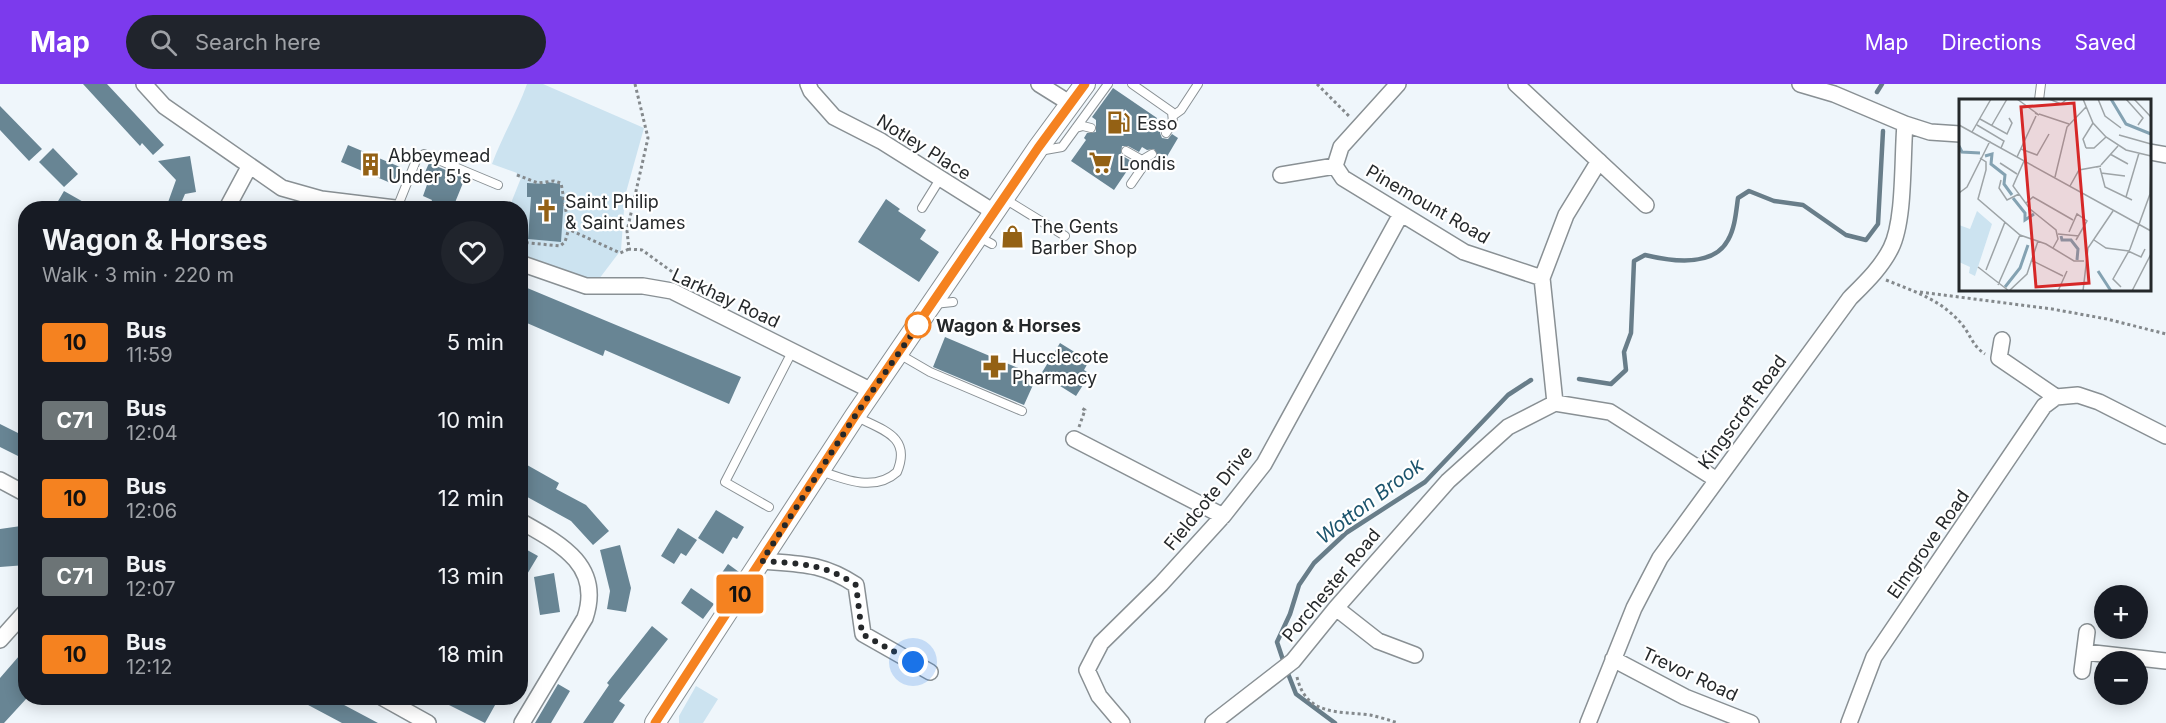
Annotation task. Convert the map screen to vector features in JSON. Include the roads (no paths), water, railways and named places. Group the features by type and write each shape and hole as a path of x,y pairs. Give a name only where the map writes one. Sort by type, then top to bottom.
{"street":[{"path":"144,84 164,106 282,188 321,199 338,201"},
{"name":"Notley Place","path":"808,84 811,91 834,117 881,141 940,179 999,205"},
{"path":"1040,84 1071,104"},
{"path":"655,723 855,416 932,304 985,241 999,205 1085,84"},
{"path":"1281,175 1335,166 1341,147 1398,84"},
{"path":"1516,84 1646,205"},
{"path":"1800,84 1834,93 1905,124 1930,132 1959,134"},
{"name":"Kingscroft Road","path":"1588,723 1634,608 1660,558 1850,298 1873,275 1891,248 1898,226 1905,124"},
{"path":"2151,153 2166,155"},
{"path":"1599,161 1566,215 1542,278 1556,403 1610,412 1717,480"},
{"name":"Pinemount Road","path":"1335,166 1342,178 1464,252 1542,278"},
{"path":"231,201 249,167"},
{"name":"Fieldcote Drive","path":"1122,723 1100,696 1087,670 1101,643 1161,584 1223,516 1264,464 1401,214"},
{"name":"Larkhay Road","path":"528,266 586,286 643,286 672,291 872,391"},
{"path":"2002,340 1995,355 2056,397 2078,394 2099,402 2166,436"},
{"name":"Elmgrove Road","path":"1849,723 1874,657 2044,406 2056,397"},
{"name":"Porchester Road","path":"1213,723 1288,665 1448,481 1508,427 1556,403"},
{"path":"1074,440 1223,516"},
{"path":"0,480 18,490"},
{"path":"522,723 585,618 589,599 586,578 575,559 553,540 528,526"},
{"path":"762,561 812,565 835,571 856,585 862,634 930,672"},
{"path":"1336,608 1378,641 1415,655"},
{"path":"0,640 18,620"},
{"path":"2082,671 2088,632"},
{"path":"2085,652 2166,662"},
{"name":"Trevor Road","path":"1613,659 1685,697 1751,723"},
{"path":"396,705 428,723"}],"lane":[{"path":"1038,148 1045,150 1062,147 1108,84"},
{"path":"1132,84 1174,115"},
{"path":"1166,133 1173,122 1174,115 1181,110 1198,84"},
{"path":"2039,99 2041,84"},
{"path":"1076,128 1083,126 1090,128"},
{"path":"1126,151 1142,160"},
{"path":"399,201 417,158 424,154 498,185"},
{"path":"1142,160 1152,154"},
{"path":"1131,184 1142,168 1142,160"},
{"path":"922,208 940,179"},
{"path":"999,205 1065,236"},
{"path":"932,304 953,302"},
{"path":"769,507 725,482 793,350"},
{"path":"898,354 930,372 1022,411"},
{"path":"821,471 845,480 868,483 883,481 897,472 903,452 900,443 893,436 855,416"}],"waterway":[{"name":"Wotton Brook","path":"1877,92 1882,84"},
{"name":"Wotton Brook","path":"1579,379 1611,384 1626,370 1624,352 1631,333 1634,261 1645,255 1678,260 1702,259 1712,255 1728,240 1734,225 1738,198 1749,191 1774,201 1803,205 1846,235 1866,240 1878,224 1883,131"},
{"name":"Wotton Brook","path":"1284,663 1277,642 1290,614 1299,585 1314,563 1346,533 1425,482 1508,395 1531,380"},
{"name":"Wotton Brook","path":"1287,671 1296,694 1335,723"}],"place":[{"name":"Esso","path":"1119,123"},
{"name":"Londis","path":"1101,163"},
{"name":"Abbeymead Under 5's","path":"370,165"},
{"name":"Saint Philip & Saint James","path":"547,211"},
{"name":"The Gents Barber Shop","path":"1013,236"},
{"name":"Wagon & Horses","path":"918,325"},
{"name":"Hucclecote Pharmacy","path":"994,366"}]}
